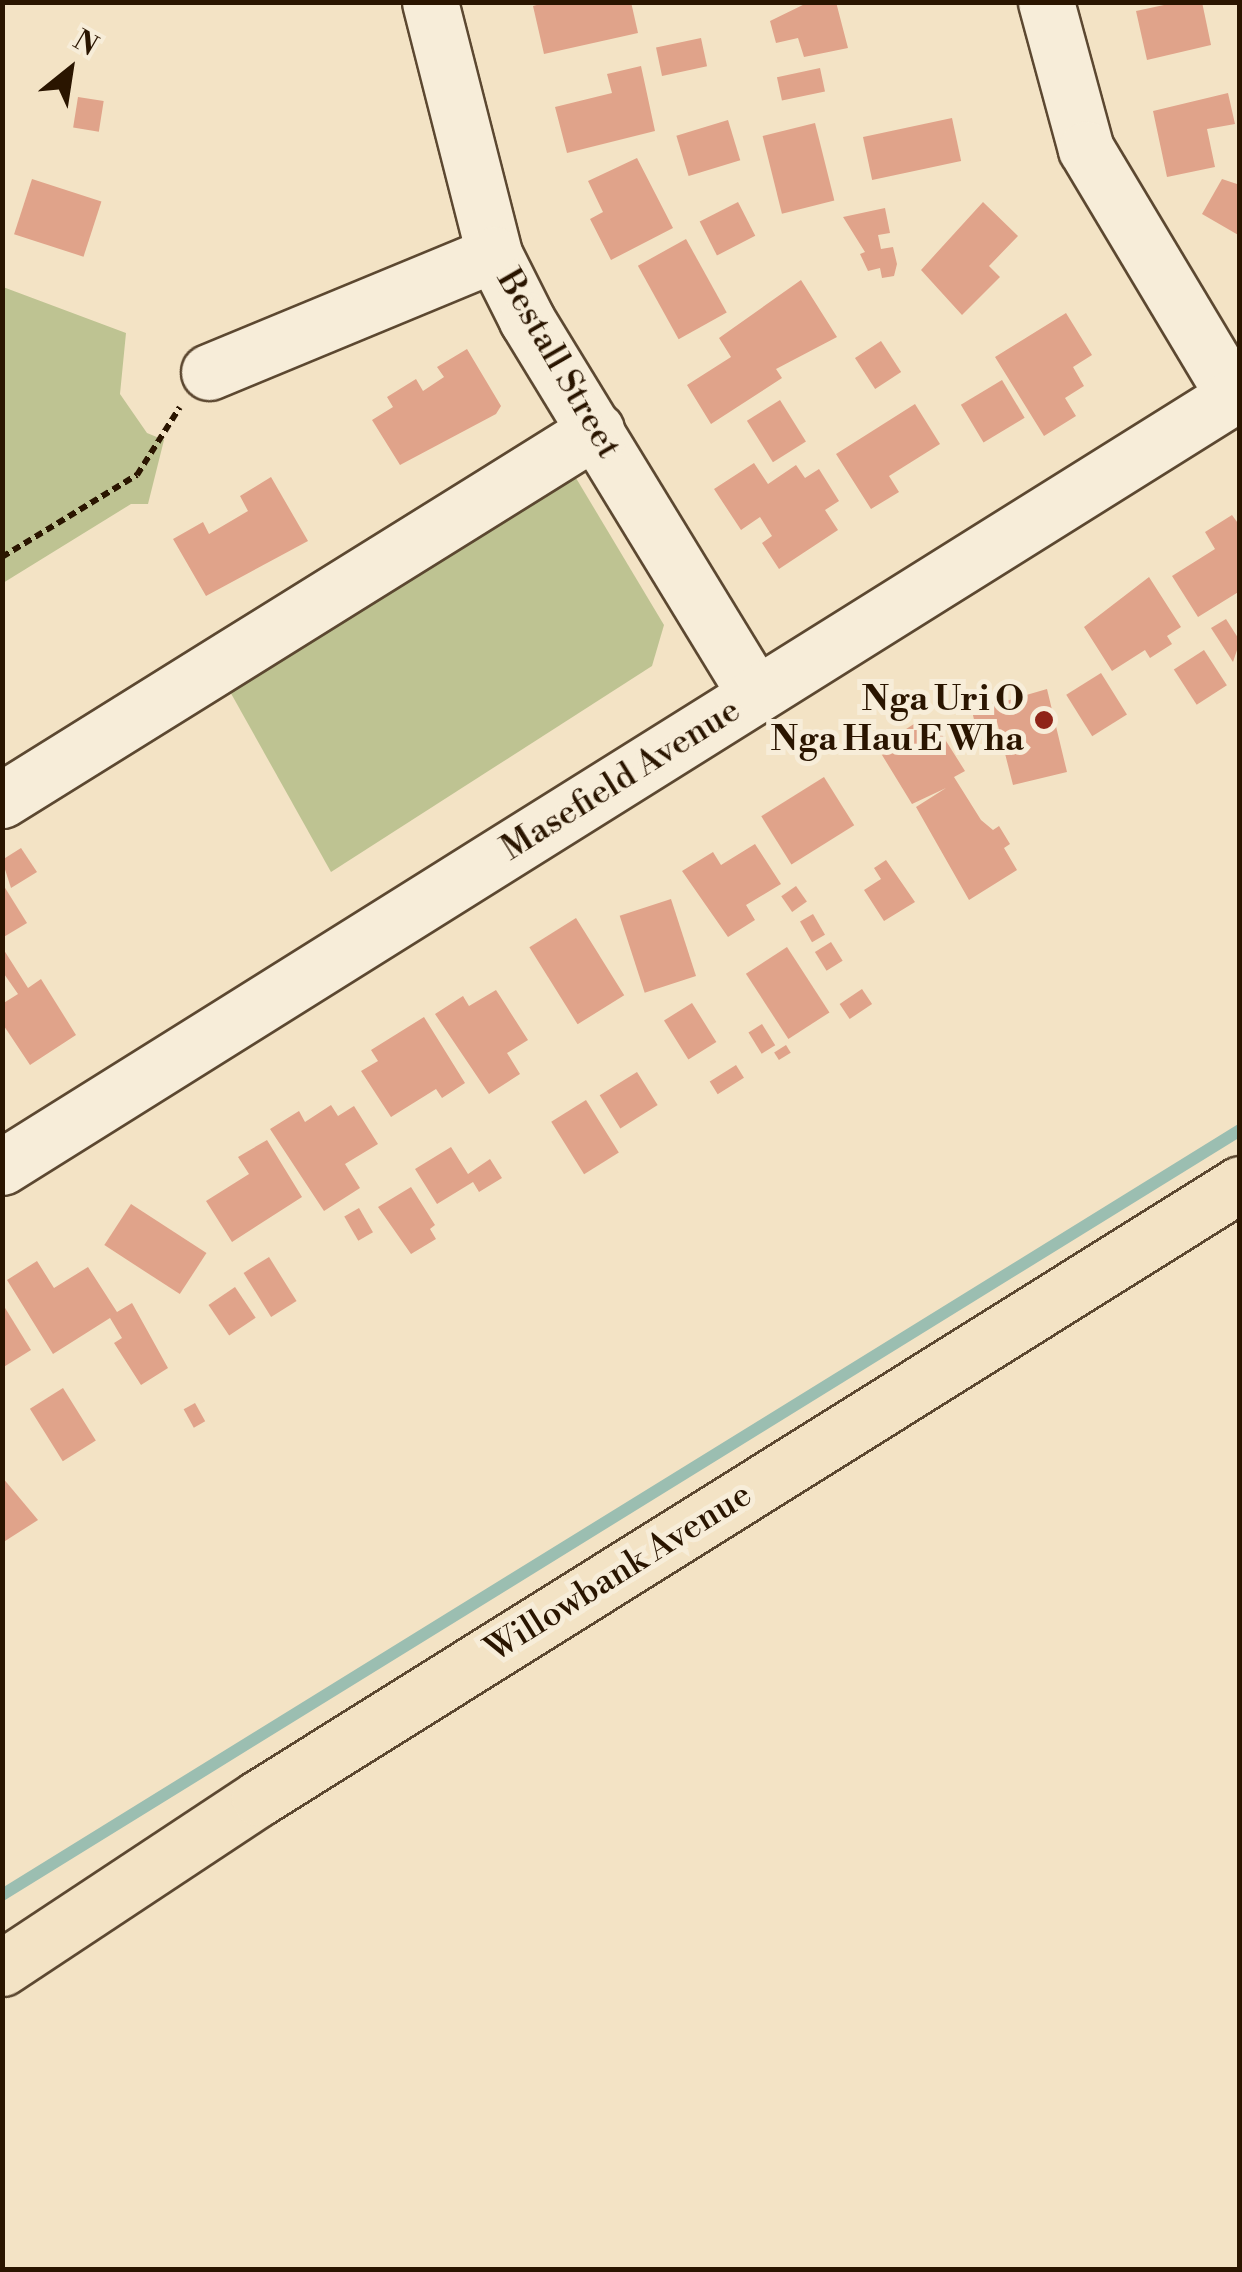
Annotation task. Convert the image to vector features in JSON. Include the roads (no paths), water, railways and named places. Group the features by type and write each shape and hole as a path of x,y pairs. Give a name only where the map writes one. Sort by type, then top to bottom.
{"main road":[{"name":"Willowbank Avenue","path":"2,1968 259,1798 1240,1184"}],"street":[{"name":"Bestall Street","path":"430,2 494,254 527,320 756,695"},
{"path":"1046,2 1086,149 1237,394"},
{"path":"209,372 494,254"},
{"name":"Masefield Avenue","path":"2,1166 1237,394"},
{"path":"2,800 596,430"}],"waterway":[{"path":"2,1895 1240,1130"}],"place":[{"name":"Nga Uri O Nga Hau E Wha","path":"1044,720"}]}
